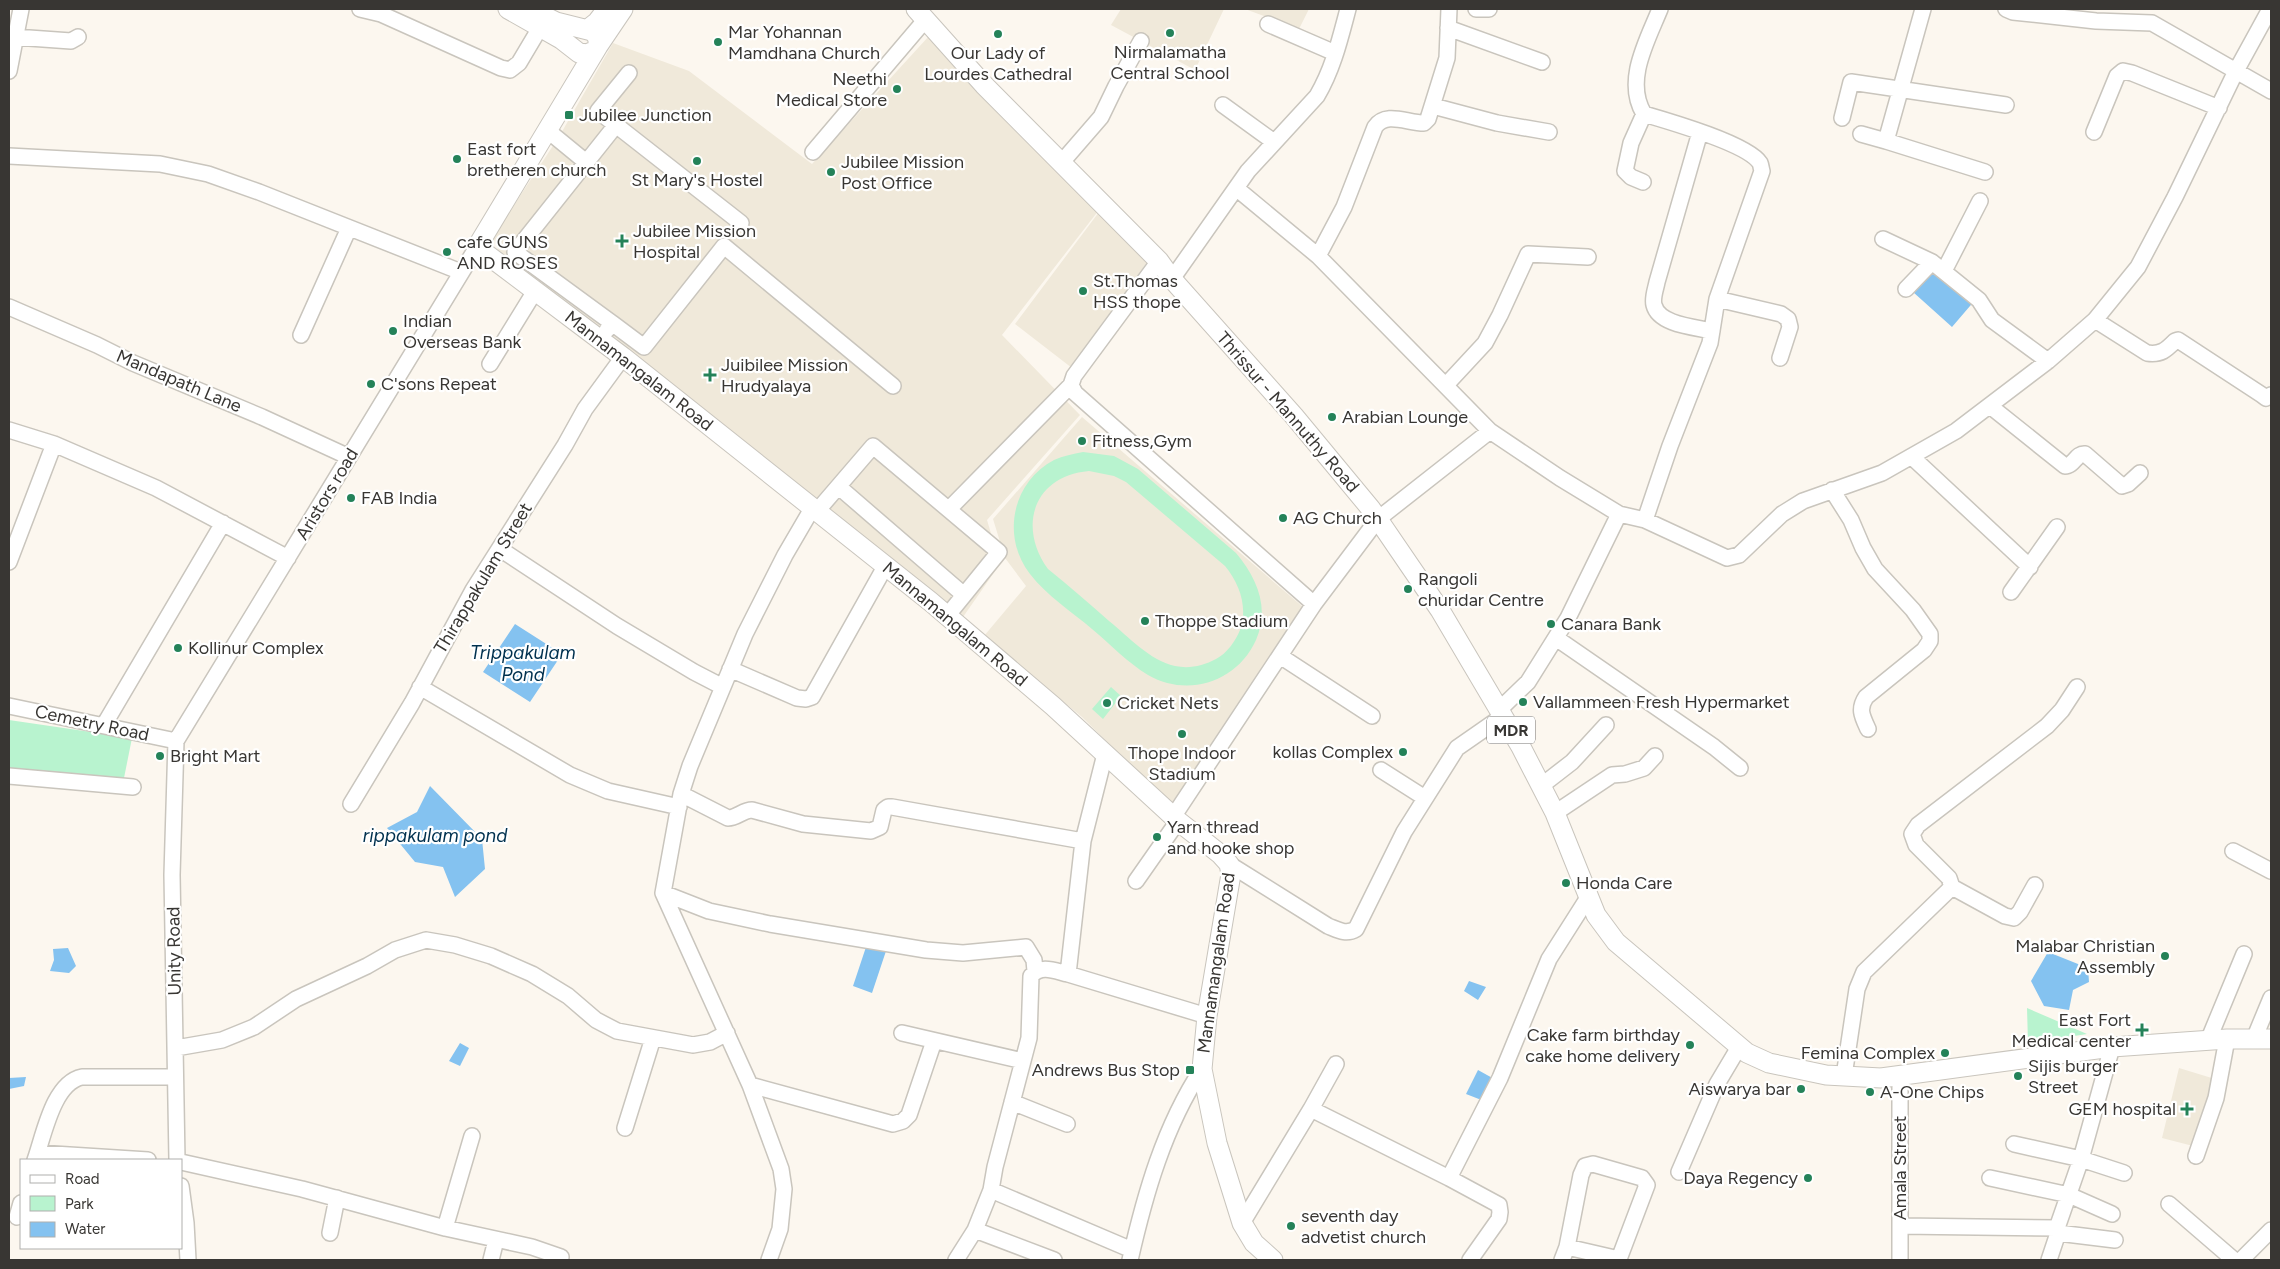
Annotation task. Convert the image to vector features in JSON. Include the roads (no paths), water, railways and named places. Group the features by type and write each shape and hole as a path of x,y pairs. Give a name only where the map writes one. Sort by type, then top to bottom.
{"main road":[{"path":"508,9 547,18 586,50"},
{"path":"477,247 565,100 586,50 595,34 586,29 556,22 530,9"},
{"path":"586,29 597,22 607,9"},
{"path":"586,50 623,9"},
{"name":"Thrissur - Mannuthy Road","path":"921,14 984,85 1159,261 1172,279 1294,416 1378,519 1440,610 1501,713 1556,813 1596,915 1616,942 1739,1047 1747,1053 1769,1063 1826,1076 1881,1078 2112,1047 2227,1039 2262,1039"},
{"name":"Mannamangalam Road","path":"477,247 623,357 886,565 1053,706 1175,819 1220,854 1229,864 1231,874 1207,1016 1202,1070 1217,1143 1242,1223 1254,1243 1273,1260"}],"street":[{"path":"9,71 21,9"},
{"path":"360,9 382,11 501,68 510,70 519,63 547,18"},
{"path":"1172,279 1248,170 1316,96 1325,81 1336,53 1348,9"},
{"path":"1318,256 1344,207 1372,135 1380,120 1387,118 1424,123 1428,119 1447,58 1449,9"},
{"path":"1476,9 1489,9"},
{"path":"1645,520 1670,446 1710,343 1718,299 1762,171 1760,163 1730,144 1644,114 1635,90 1645,45 1660,9"},
{"path":"1886,141 1923,9"},
{"path":"2006,9 2014,12 2154,16 2236,71 2271,91"},
{"path":"1236,188 1318,256 1490,431 1560,478 1619,514 1645,520 1727,558 1739,555 1782,514 1803,500 1882,472 1956,431 2048,361 2095,320 2138,267 2176,198 2236,71 2270,9"},
{"path":"814,152 921,14"},
{"path":"1268,24 1336,53"},
{"path":"1448,28 1542,62"},
{"path":"15,38 71,41 78,37"},
{"path":"1062,162 1101,117 1141,41"},
{"path":"2094,132 2117,76 2122,71 2132,73 2219,108"},
{"path":"629,73 598,111 741,223"},
{"path":"1842,118 1851,82 2006,105"},
{"path":"1223,105 1274,142"},
{"path":"1433,106 1497,123 1549,132"},
{"path":"1643,182 1631,177 1625,171 1631,144 1644,114"},
{"path":"616,125 515,252 644,347 724,246 893,386"},
{"path":"547,130 586,162"},
{"path":"1700,132 1657,282 1653,304 1658,314 1667,319 1712,331"},
{"path":"1861,134 1985,172"},
{"path":"9,156 160,164 208,174 259,192 461,272"},
{"path":"1906,289 1938,266 1980,200"},
{"path":"301,335 349,228"},
{"path":"1883,240 1938,266 1979,300 1992,320 2048,361"},
{"name":"Aristors road","path":"176,741 477,247"},
{"path":"1446,385 1485,343 1528,254 1588,257"},
{"path":"949,509 1071,385 1074,376 1159,261"},
{"path":"490,364 535,291"},
{"path":"1718,299 1781,314 1788,319 1790,327 1780,358"},
{"name":"Mandapath Lane","path":"9,307 349,457"},
{"path":"2095,320 2147,353 2157,354 2164,352 2175,340 2178,340 2266,398 2271,395"},
{"path":"601,340 612,323"},
{"name":"Thirappakulam Street","path":"351,804 420,687 473,590 565,445 585,409 623,357"},
{"path":"1071,385 1075,393 1314,604"},
{"path":"1990,406 2065,466 2070,466 2079,456 2085,454 2122,486 2128,484 2140,473"},
{"path":"9,430 54,444 156,488 288,558"},
{"path":"1136,881 1314,604 1378,519 1490,431"},
{"path":"9,562 54,444"},
{"path":"769,1260 780,1229 784,1189 781,1169 750,1085 663,893 680,800 690,766 730,669 774,577 816,509 839,488 873,446 999,552 947,616"},
{"path":"1912,457 2030,567"},
{"path":"839,488 964,595"},
{"path":"1832,490 1851,520 1863,548 1875,569 1913,610 1930,634 1930,641 1924,650 1866,697 1861,705 1861,715 1868,729"},
{"path":"1229,864 1328,926 1350,933 1356,929 1404,832 1457,748 1501,713 1528,682 1556,638 1568,618 1619,514"},
{"path":"104,725 223,523"},
{"path":"2011,592 2057,528"},
{"path":"500,549 633,636 723,687"},
{"path":"730,669 797,698 806,699 812,697 886,565"},
{"path":"1556,638 1714,747 1740,768"},
{"path":"1280,656 1372,716"},
{"path":"420,687 570,775 608,791 680,800 728,818 734,818 746,810 752,810 803,824 871,831 880,828 884,810 892,807 1083,841"},
{"path":"2035,885 2020,912 2014,918 2005,916 1952,887 1949,878 1916,845 1912,834 1918,825 2047,726 2062,710 2077,687"},
{"name":"Cemetry Road","path":"9,706 176,741"},
{"path":"1541,786 1572,762 1606,725"},
{"name":"Unity Road","path":"176,741 172,875 177,1159"},
{"path":"1068,974 1083,841 1105,754"},
{"path":"1556,813 1612,774 1625,774 1644,768 1655,756"},
{"path":"1381,770 1425,798"},
{"path":"9,776 133,787"},
{"path":"2233,851 2271,871"},
{"path":"1844,1076 1857,989 1864,972 1952,887"},
{"path":"663,893 709,911 770,924 926,950 963,953 1026,947 1034,960 1035,971"},
{"path":"1449,1178 1500,1078 1549,959 1589,896"},
{"path":"176,1048 222,1040 254,1026 296,999 395,950 426,940 455,944 491,956 532,974 568,996 596,1020 617,1031 693,1045 710,1042 727,1033"},
{"path":"2208,1041 2244,954"},
{"path":"956,1260 975,1230 991,1190 1029,1038 1030,987 1031,976 1035,971 1044,968 1068,974 1207,1016"},
{"path":"2262,1039 2271,998"},
{"path":"902,1034 1023,1061"},
{"path":"625,1128 653,1038"},
{"path":"2196,1156 2216,1098 2227,1039"},
{"path":"750,1085 894,1124 903,1121 909,1115 932,1047"},
{"path":"1679,1172 1717,1084 1739,1047"},
{"path":"2049,1260 2081,1159 2112,1047"},
{"path":"1242,1223 1312,1109 1336,1064"},
{"path":"991,1190 1131,1255 1152,1178 1163,1146 1187,1092 1202,1070"},
{"name":"Amala Street","path":"1900,1076 1900,1260"},
{"path":"111,1159 36,1157 57,1099 64,1087 72,1079 82,1077 175,1077"},
{"path":"1012,1102 1067,1124"},
{"path":"1312,1109 1499,1205 1498,1219 1470,1260"},
{"path":"444,1228 472,1136"},
{"path":"2014,1144 2081,1159 2124,1173"},
{"path":"182,1162 337,1198 444,1228 532,1247 561,1257"},
{"path":"1593,1164 1642,1178 1647,1185 1619,1259 1564,1254 1581,1175 1586,1166 1593,1164"},
{"path":"1990,1178 2069,1195 2112,1214"},
{"path":"182,1198 188,1260"},
{"path":"330,1233 337,1198"},
{"path":"2169,1204 2234,1260"},
{"path":"1901,1226 2057,1231 2115,1240"},
{"path":"975,1230 1054,1260"},
{"path":"2241,1260 2271,1230"},
{"path":"491,1260 496,1240"}],"water":[{"path":"1936,266 1976,299 1952,327 1913,292"},
{"name":"Trippakulam Pond","path":"515,624 562,654 530,702 483,672"},
{"name":"rippakulam pond","path":"430,786 482,839 485,869 455,897 443,867 415,862 387,828 417,812"},
{"path":"866,947 886,951 872,993 853,986"},
{"path":"68,948 76,966 69,973 50,971 54,960 53,949"},
{"path":"2048,952 2088,968 2089,982 2073,990 2069,1010 2044,1006 2031,981"},
{"path":"1469,981 1486,987 1478,1000 1464,991"},
{"path":"460,1043 469,1048 460,1066 449,1061"},
{"path":"1478,1070 1496,1080 1484,1101 1466,1094"},
{"path":"26,1077 24,1086 9,1089 9,1078"}],"place":[{"name":"Nirmalamatha Central School","path":"1170,33"},
{"name":"Our Lady of Lourdes Cathedral","path":"998,34"},
{"name":"Mar Yohannan Mamdhana Church","path":"718,42"},
{"name":"Neethi Medical Store","path":"897,89"},
{"name":"Jubilee Junction","path":"569,115"},
{"name":"East fort bretheren church","path":"457,159"},
{"name":"St Mary's Hostel","path":"697,161"},
{"name":"Jubilee Mission Post Office","path":"831,172"},
{"name":"Jubilee Mission Hospital","path":"622,241"},
{"name":"cafe GUNS AND ROSES","path":"447,252"},
{"name":"St.Thomas HSS thope","path":"1083,291"},
{"name":"Indian Overseas Bank","path":"393,331"},
{"name":"Juibilee Mission Hrudyalaya","path":"710,375"},
{"name":"C'sons Repeat","path":"371,384"},
{"name":"Arabian Lounge","path":"1332,417"},
{"name":"Fitness,Gym","path":"1082,441"},
{"name":"FAB India","path":"351,498"},
{"name":"AG Church","path":"1283,518"},
{"name":"Rangoli churidar Centre","path":"1408,589"},
{"name":"Thoppe Stadium","path":"1145,621"},
{"name":"Canara Bank","path":"1551,624"},
{"name":"Kollinur Complex","path":"178,648"},
{"name":"Vallammeen Fresh Hypermarket","path":"1523,702"},
{"name":"Cricket Nets","path":"1107,703"},
{"name":"Thope Indoor Stadium","path":"1182,734"},
{"name":"kollas Complex","path":"1403,752"},
{"name":"Bright Mart","path":"160,756"},
{"name":"Yarn thread and hooke shop","path":"1157,837"},
{"name":"Honda Care","path":"1566,883"},
{"name":"Malabar Christian Assembly","path":"2165,956"},
{"name":"East Fort Medical center","path":"2142,1030"},
{"name":"Cake farm birthday cake home delivery","path":"1690,1045"},
{"name":"Femina Complex","path":"1945,1053"},
{"name":"Andrews Bus Stop","path":"1190,1070"},
{"name":"Sijis burger Street","path":"2018,1076"},
{"name":"Aiswarya bar","path":"1801,1089"},
{"name":"A-One Chips","path":"1870,1092"},
{"name":"GEM hospital","path":"2187,1109"},
{"name":"Daya Regency","path":"1808,1178"},
{"name":"seventh day advetist church","path":"1291,1226"}]}
